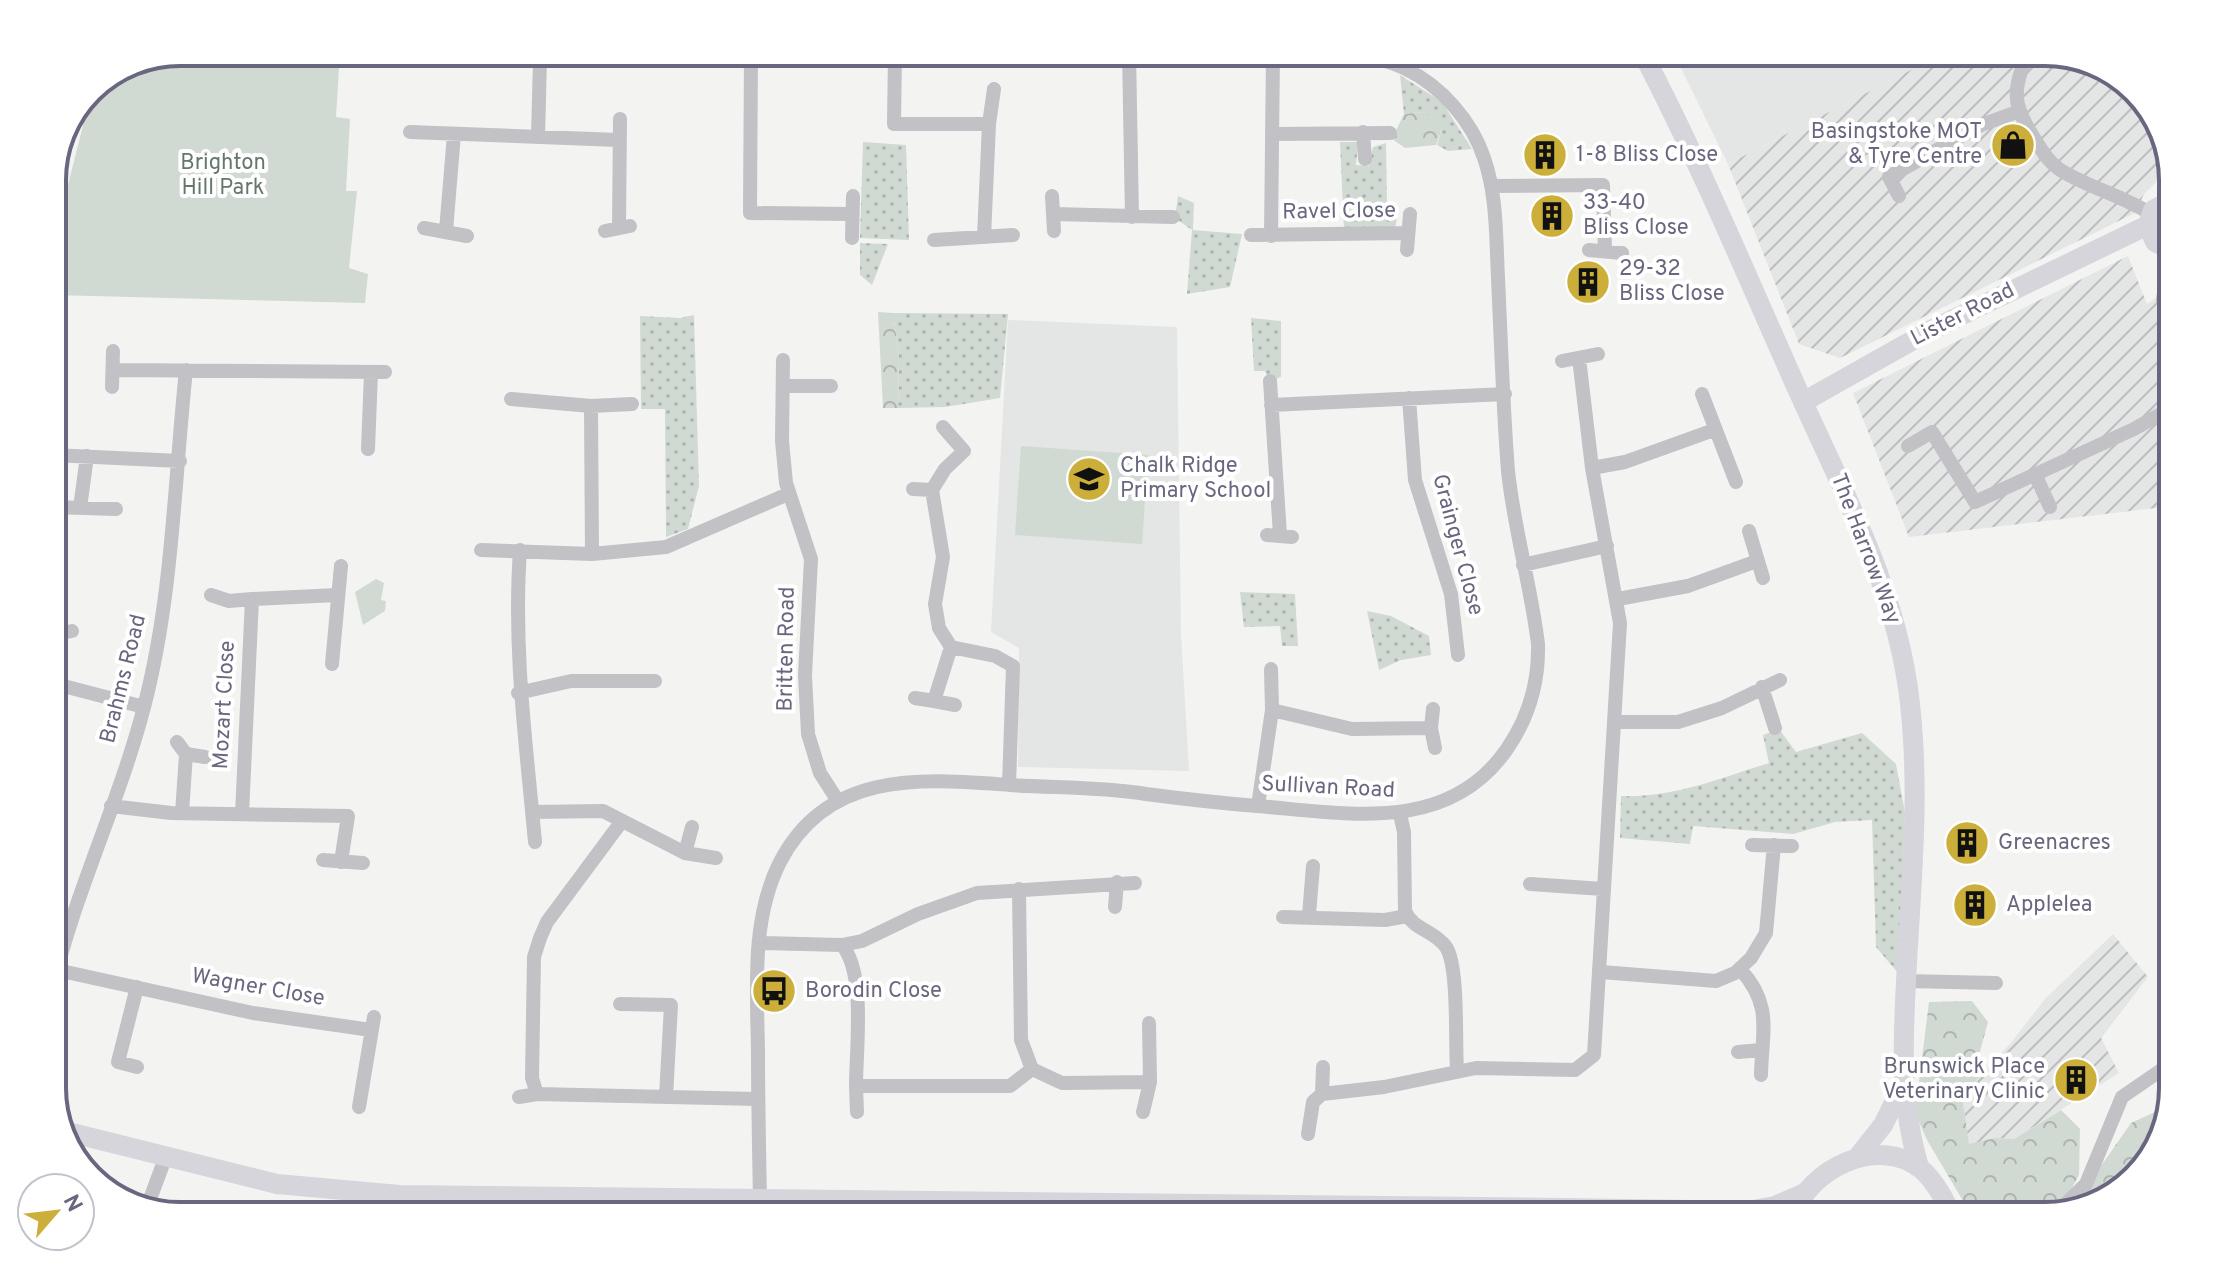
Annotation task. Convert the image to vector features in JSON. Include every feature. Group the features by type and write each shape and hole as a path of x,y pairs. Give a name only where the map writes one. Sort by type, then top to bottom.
{"street":[{"path":"538,137 540,66"},
{"path":"751,66 750,213 852,214"},
{"path":"895,66 894,131 989,124"},
{"path":"1129,66 1132,217"},
{"name":"Ravel Close","path":"1271,236 1273,66"},
{"name":"Sullivan Road","path":"760,1200 759,943 770,883 781,859 809,824 838,801 882,785 916,780 1144,793 1187,801 1360,816 1400,814 1429,807 1476,783 1502,757 1524,721 1538,668 1536,627 1508,471 1491,186 1484,156 1465,120 1448,99 1409,70 1396,66"},
{"path":"1409,70 1412,66"},
{"name":"The Harrow Way","path":"1648,66 1874,560 1893,617 1907,681 1916,794 1902,1085 1909,1133 1919,1167"},
{"path":"2022,66 2017,80 2017,112 2046,157 2062,171 2159,229"},
{"path":"984,237 989,124 994,89"},
{"path":"1899,196 1889,177 1981,125 2017,112"},
{"path":"618,228 620,119"},
{"path":"410,132 618,140"},
{"path":"1363,132 1365,159"},
{"path":"1273,134 1390,133"},
{"path":"446,231 454,134"},
{"path":"1491,186 1603,185 1605,251"},
{"path":"852,238 853,196"},
{"path":"1052,196 1054,231"},
{"path":"1053,214 1173,217"},
{"name":"Ravel Close","path":"1407,250 1410,214"},
{"path":"424,228 467,236"},
{"name":"Lister Road","path":"1803,402 1931,330 2127,235 2159,230"},
{"name":"Ravel Close","path":"1251,235 1408,233"},
{"path":"934,240 1013,235"},
{"path":"1589,250 1622,253"},
{"path":"112,387 113,351"},
{"path":"1562,361 1598,354"},
{"path":"1308,1134 1313,1102 1322,1094 1384,1087 1457,1070 1575,1070 1587,1064 1594,1055 1620,623 1592,468 1579,358"},
{"name":"Britten Road","path":"783,360 782,441 788,494 806,537 811,559 805,675 808,734 820,773 838,801"},
{"path":"113,370 378,372 368,449"},
{"name":"Brahms Road","path":"66,939 84,877 144,707 163,621 186,370"},
{"path":"1270,381 1280,536"},
{"path":"784,386 831,386"},
{"path":"1271,405 1505,394"},
{"path":"1702,394 1736,482"},
{"name":"Grainger Close","path":"1409,398 1415,480 1451,594 1458,655"},
{"path":"511,399 591,406 632,404"},
{"path":"591,406 592,554"},
{"path":"1908,446 1932,432 1975,502 2159,415"},
{"path":"943,427 964,451 945,469 932,490 943,557 935,604 939,628 951,647 995,656 1013,666 1009,785"},
{"path":"1592,468 1625,462 1714,430"},
{"path":"66,455 180,461"},
{"path":"80,508 87,456"},
{"path":"2035,474 2050,507"},
{"path":"913,489 932,490"},
{"path":"481,550 592,554 666,547 788,494"},
{"path":"66,508 116,509"},
{"path":"1749,531 1763,578"},
{"path":"1523,565 1607,546"},
{"path":"520,550 516,612 518,693 527,738 535,842"},
{"path":"1618,599 1688,586 1757,561"},
{"path":"332,664 341,566"},
{"path":"211,595 229,601 337,595"},
{"name":"Mozart Close","path":"242,814 252,599"},
{"path":"66,632 72,631"},
{"path":"934,701 951,647"},
{"path":"1258,806 1272,710 1271,669"},
{"path":"1615,722 1678,722 1722,708 1780,680"},
{"path":"518,693 571,681 655,681"},
{"path":"66,687 144,707"},
{"path":"1762,687 1775,728"},
{"path":"915,698 955,705"},
{"path":"1433,709 1431,728 1435,748"},
{"path":"1272,710 1352,729 1431,728"},
{"name":"Mozart Close","path":"182,813 182,748 205,757"},
{"path":"111,806 182,813 348,816 341,862"},
{"path":"532,812 603,811 685,853 716,858"},
{"path":"1400,814 1407,916"},
{"path":"537,1094 532,1078 534,957 547,922 622,821"},
{"path":"685,853 692,827"},
{"path":"1752,845 1792,846"},
{"path":"1601,972 1716,981 1740,969 1766,933 1774,845"},
{"path":"323,860 363,863"},
{"path":"1309,915 1313,866"},
{"path":"1115,907 1117,882"},
{"path":"759,943 842,945 862,941 951,900 977,893 1135,883"},
{"path":"1530,884 1603,889"},
{"path":"1019,889 1021,1040 1032,1069 1062,1083 1150,1082"},
{"path":"1283,917 1309,915 1385,920 1407,916 1443,943 1453,963 1457,1070"},
{"path":"842,945 856,974 857,1112"},
{"path":"1740,969 1759,996 1765,1017 1761,1075"},
{"name":"Wagner Close","path":"66,972 253,1013 372,1024 359,1107"},
{"path":"1906,981 1996,983"},
{"path":"137,987 118,1062 137,1067"},
{"path":"620,1004 671,1005 666,1097"},
{"path":"1143,1112 1150,1082 1149,1023"},
{"path":"1738,1052 1762,1050"},
{"path":"1322,1094 1323,1067"},
{"path":"856,1086 1010,1086 1032,1069"},
{"path":"2073,1198 2091,1175 2122,1097 2159,1072"},
{"name":"The Harrow Way","path":"1857,1158 1883,1125 1902,1085"},
{"path":"519,1097 537,1094 758,1099"},
{"path":"76,1134 277,1184 347,1191 802,1202"},
{"path":"150,1198 166,1156"},
{"path":"1802,1202 1832,1170 1857,1158 1887,1156 1919,1167 1944,1202"},
{"path":"1784,1202 1808,1192"}],"shaded area":[{"path":"1680,66 1919,66 1728,164"},
{"path":"1919,66 2045,66 2089,75 2115,89 2126,99 2144,123 2153,143 2159,180 2144,194 2135,213 1840,358 1799,344 1728,164"},
{"path":"2128,256 2147,304 2159,296 2159,508 1909,537 1853,393"},
{"name":"Chalk Ridge Primary School","path":"1008,320 1177,327 1181,634 1189,771 1018,767 1019,648 991,632"},
{"path":"2113,934 2148,977 2101,1038 2119,1073 2014,1139 1995,1138 1969,1145 1962,1097 1967,1089 2010,1044 2045,999"}],"green space":[{"name":"Brighton Hill Park","path":"180,66 339,66 336,117 350,119 346,191 357,191 349,268 368,274 365,303 66,295 66,193 86,115 116,85 136,75 157,68"},
{"path":"1400,75 1442,102 1472,149 1448,151 1437,145 1442,129 1422,112 1404,114"},
{"path":"1422,112 1437,118 1442,129 1436,145 1405,148 1392,139 1404,114"},
{"path":"863,142 906,145 909,240 860,238"},
{"path":"1340,142 1358,142 1356,165 1369,166 1373,147 1386,143 1387,204 1398,205 1396,225 1390,230 1344,229"},
{"path":"1178,196 1194,203 1193,230 1242,234 1230,287 1187,294 1192,230 1175,218"},
{"path":"860,243 888,244 872,285 860,275"},
{"path":"878,312 893,313 899,357 898,408 883,408"},
{"path":"893,313 1008,314 1000,398 945,407 898,408 899,357"},
{"path":"694,315 699,486 688,529 666,537 665,409 641,409 640,316 680,318"},
{"path":"1251,318 1281,321 1281,377 1270,381 1265,371 1254,371"},
{"path":"1021,446 1148,455 1142,544 1015,535"},
{"path":"376,579 384,583 381,600 386,601 385,611 363,625 355,592"},
{"path":"1240,592 1295,594 1298,646 1282,646 1280,626 1244,627"},
{"path":"1367,611 1391,616 1429,636 1431,655 1401,660 1379,670"},
{"path":"1779,729 1796,752 1862,733 1896,764 1905,813 1899,974 1876,947 1872,820 1835,822 1793,834 1693,826 1690,844 1620,838 1621,796 1678,790 1769,763 1763,735"},
{"path":"1972,1001 1988,1022 1979,1055 1983,1072 1962,1097 1969,1144 1995,1138 2014,1139 2061,1110 2080,1129 2079,1175 2069,1193 2057,1201 1964,1202 1927,1140 1915,1113 1929,1002"},
{"path":"2156,1111 2150,1132 2136,1158 2115,1179 2080,1196 2131,1123"}],"place":[{"name":"Basingstoke MOT & Tyre Centre","path":"2013,145"},
{"name":"1-8 Bliss Close","path":"1545,155"},
{"name":"33-40 Bliss Close","path":"1552,216"},
{"name":"29-32 Bliss Close","path":"1588,282"},
{"name":"Chalk Ridge Primary School","path":"1089,479"},
{"name":"Greenacres","path":"1967,843"},
{"name":"Applelea","path":"1975,905"},
{"name":"Borodin Close","path":"774,991"},
{"name":"Brunswick Place Veterinary Clinic","path":"2076,1080"}]}
